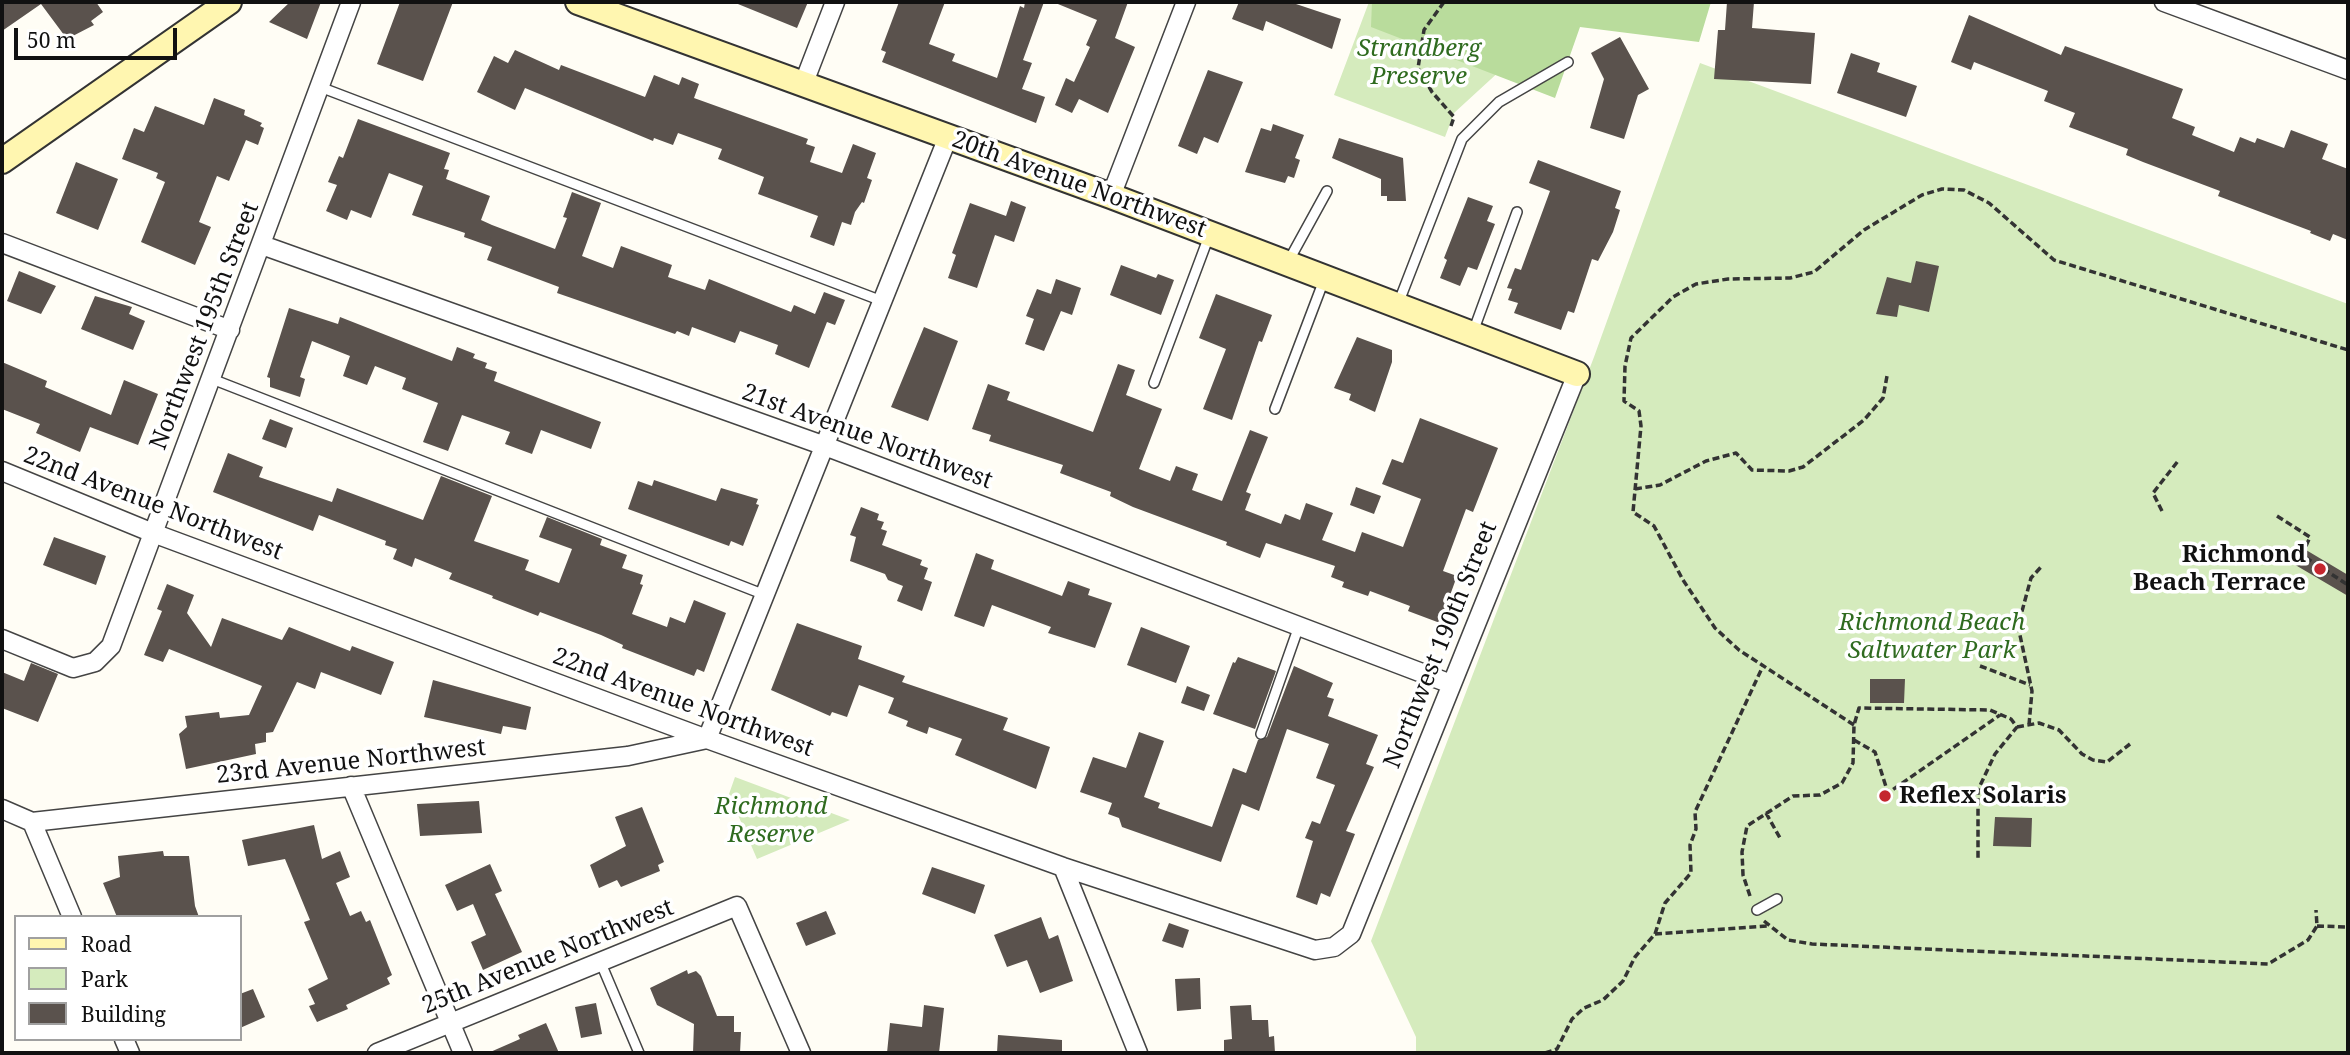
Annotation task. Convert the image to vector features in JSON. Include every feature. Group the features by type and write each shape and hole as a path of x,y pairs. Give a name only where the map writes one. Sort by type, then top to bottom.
{"street":[{"path":"2,161 229,2"},
{"name":"Northwest 195th Street","path":"2,639 74,668 95,662 111,646 351,2"},
{"name":"20th Avenue Northwest","path":"579,2 1111,196 1577,374"},
{"path":"803,85 835,2"},
{"path":"1111,196 1186,2"},
{"path":"2164,2 2348,70"},
{"path":"707,739 948,136"},
{"path":"2,243 230,330"},
{"name":"21st Avenue Northwest","path":"262,245 825,446 1451,684"},
{"name":"Northwest 190th Street","path":"1351,934 1577,374"},
{"name":"22nd Avenue Northwest","path":"2,471 153,533 707,739 1063,867 1315,950 1334,947 1351,934"},
{"name":"23rd Avenue Northwest","path":"2,809 33,822 628,756 707,739"},
{"path":"351,786 463,1053"},
{"path":"33,822 71,915"},
{"path":"1063,867 1138,1053"},
{"name":"25th Avenue Northwest","path":"377,1053 737,906 802,1053"}],"lane":[{"path":"1398,306 1462,139 1499,102 1568,62"},
{"path":"320,88 882,301"},
{"path":"1287,264 1327,191"},
{"path":"1472,334 1517,212"},
{"path":"1154,383 1210,234"},
{"path":"1275,410 1324,278"},
{"path":"212,379 765,595"},
{"path":"1261,734 1299,626"},
{"path":"1757,910 1777,899"},
{"path":"600,961 639,1053"}],"path":[{"path":"1444,2 1424,30 1418,68 1432,92 1454,117"},
{"path":"1854,725 1739,650 1716,628 1682,580 1654,526 1633,512 1641,426 1639,411 1624,401 1625,366 1631,338 1673,297 1696,284 1728,279 1790,278 1814,272 1864,230 1922,195 1942,189 1964,190 1989,203 2054,260 2348,349"},
{"path":"1635,489 1660,485 1706,461 1736,453 1752,470 1789,471 1803,467 1864,419 1883,398 1886,376"},
{"path":"2162,511 2153,493 2178,461"},
{"path":"2277,516 2310,537 2302,555 2348,584"},
{"path":"2029,725 2030,685 2018,626 2031,578 2042,567"},
{"path":"1545,1053 1557,1049 1572,1019 1584,1009 1603,1000 1623,981 1635,957 1655,934 1665,903 1691,873 1690,845 1696,829 1695,812 1763,666"},
{"path":"1980,666 2030,685"},
{"path":"2017,727 2011,719 1990,710 1859,708 1854,725 1853,763 1842,783 1820,795 1793,796 1747,826 1742,852 1743,875 1757,910 1767,926 1788,940 1812,944 2268,964 2308,940 2317,926 2316,910"},
{"path":"1854,740 1875,752 1888,793 2000,715"},
{"path":"1978,860 1978,790 1995,754 2017,727 2039,723 2059,730 2082,754 2093,760 2107,762 2130,744"},
{"path":"1766,813 1780,838"},
{"path":"1655,934 1767,926"},
{"path":"2317,926 2348,927"}],"green space":[{"name":"Strandberg Preserve","path":"1369,2 1575,2 1454,113 1445,137 1334,95"},
{"path":"1372,2 1711,2 1699,42 1580,27 1555,98 1371,27"},
{"name":"Richmond Beach Saltwater Park","path":"1700,63 2348,304 2348,1053 1416,1053 1416,1037 1371,941 1594,357"},
{"name":"Richmond Reserve","path":"735,777 850,820 757,859 729,794"}],"building":[{"path":"2,2 96,2 103,12 91,21 94,25 67,39 41,4 2,31"},
{"path":"290,2 321,2 307,39 269,22"},
{"path":"400,2 453,2 423,81 377,64"},
{"path":"733,2 808,2 797,28"},
{"path":"899,2 945,2 929,44 955,54 952,61 997,78 1020,6 1024,8 1025,2 1044,2 1023,60 1032,63 1022,89 1045,97 1036,123 882,62 886,52 881,50"},
{"path":"1053,2 1128,2 1115,38 1135,47 1108,113 1079,99 1072,113 1055,105 1066,78 1074,82 1090,47 1086,45 1097,20"},
{"path":"1239,2 1290,2 1341,19 1332,49 1266,21 1263,31 1232,19"},
{"path":"1727,2 1754,2 1752,28 1815,33 1811,84 1714,79 1718,30 1725,30"},
{"path":"1969,15 2061,55 2065,46 2183,89 2172,118 2195,127 2192,135 2234,152 2240,137 2255,143 2257,138 2284,148 2291,130 2328,144 2322,159 2348,169 2348,240 2333,234 2330,241 2310,233 2311,231 2218,196 2220,191 2126,155 2128,149 2069,127 2075,113 2044,101 2048,91 1974,62 1971,70 1951,62"},
{"path":"1620,37 1649,89 1638,95 1624,139 1590,128 1604,79 1591,53"},
{"path":"515,50 559,70 561,65 645,97 654,75 679,85 682,77 699,84 694,98 808,139 806,144 815,147 810,162 842,173 853,144 876,153 867,178 872,180 864,203 862,202 855,212 851,225 842,222 834,246 810,237 818,216 758,194 764,177 718,159 722,149 678,133 673,145 654,138 653,141 525,88 515,110 477,92 494,56 508,63"},
{"path":"1851,53 1880,63 1877,72 1917,86 1906,117 1837,93"},
{"path":"1208,70 1243,82 1218,143 1204,137 1197,154 1178,146"},
{"path":"214,98 245,110 244,115 262,123 260,126 264,128 258,145 246,140 229,181 217,176 199,222 211,227 195,265 141,242 165,182 156,178 158,173 122,159 134,128 144,132 155,106 204,125"},
{"path":"358,119 450,153 444,169 449,170 446,179 490,196 481,220 492,225 555,249 567,218 563,217 572,192 601,203 582,256 613,268 621,246 672,265 668,277 705,290 709,279 791,312 794,305 815,314 824,292 845,300 835,325 827,322 809,368 775,354 778,345 740,331 735,343 692,327 689,336 677,331 675,334 557,293 559,287 487,260 492,247 464,237 465,233 412,215 423,186 389,173 371,218 351,210 347,220 326,211 337,185 328,182 339,156 343,158"},
{"path":"1273,124 1304,135 1295,158 1300,160 1294,178 1288,176 1285,183 1245,172 1261,128 1271,131"},
{"path":"1339,138 1403,158 1406,201 1387,201 1387,196 1381,196 1381,179 1332,158"},
{"path":"1538,160 1621,191 1615,208 1620,210 1613,232 1598,261 1592,259 1574,313 1568,311 1561,330 1514,313 1518,303 1508,300 1512,289 1507,288 1515,268 1521,270 1550,191 1529,183"},
{"path":"76,162 118,179 98,230 56,213"},
{"path":"1468,197 1493,206 1487,221 1495,224 1477,270 1468,267 1460,286 1440,278 1447,260 1444,258"},
{"path":"1011,201 1026,207 1014,242 995,235 977,288 948,278 956,255 952,253 970,203 1006,216"},
{"path":"1916,261 1939,266 1929,312 1899,305 1897,317 1876,314 1887,277 1911,283"},
{"path":"1121,265 1156,278 1158,274 1174,280 1161,315 1110,295"},
{"path":"19,271 56,286 41,314 7,301"},
{"path":"1056,279 1081,288 1072,315 1061,311 1044,351 1025,344 1034,319 1026,316 1037,289 1051,294"},
{"path":"1216,294 1272,315 1262,342 1259,341 1232,420 1203,409 1226,349 1199,338"},
{"path":"95,296 132,307 129,314 145,321 133,350 81,329"},
{"path":"289,308 338,324 340,317 452,361 457,347 475,354 473,358 487,363 485,368 497,372 494,381 601,422 591,449 541,430 532,454 505,444 510,432 462,415 448,451 423,442 438,403 402,389 406,378 375,366 367,385 343,376 350,356 312,341 300,377 305,379 300,397 270,387 270,378 267,377"},
{"path":"924,327 958,341 928,421 891,407"},
{"path":"1357,337 1392,350 1392,362 1375,412 1349,400 1351,394 1334,388"},
{"path":"2,362 47,381 45,387 111,415 124,380 158,394 138,445 90,427 80,452 36,433 40,424 2,409"},
{"path":"1118,364 1135,370 1126,395 1162,409 1139,469 1170,481 1176,466 1198,474 1192,490 1222,501 1250,430 1268,437 1246,492 1251,494 1245,510 1281,524 1285,514 1300,520 1306,503 1333,513 1322,540 1355,552 1362,532 1403,547 1421,499 1382,484 1392,459 1403,463 1420,418 1498,448 1473,512 1466,509 1443,571 1457,576 1440,623 1408,611 1410,606 1370,591 1368,596 1342,587 1344,582 1331,577 1335,566 1266,543 1260,558 1226,545 1227,542 1133,507 1110,496 1111,492 1060,473 1063,465 989,441 991,435 972,429 988,384 1010,392 1007,400 1093,432"},
{"path":"270,419 293,428 286,448 262,439"},
{"path":"228,453 263,467 259,477 332,502 337,488 423,520 441,476 492,496 474,541 529,560 525,570 559,583 572,549 539,537 547,517 602,539 600,545 627,555 622,568 643,575 640,584 643,585 632,614 667,627 670,617 685,623 694,600 726,613 704,672 697,669 694,676 622,648 623,645 601,635 540,612 538,616 492,598 493,596 449,579 452,573 415,558 412,567 393,559 397,549 385,545 386,541 319,515 313,531 213,492"},
{"path":"654,480 716,501 721,488 758,499 756,504 759,505 743,546 731,541 729,546 628,509 638,481 652,486"},
{"path":"1356,487 1381,496 1374,514 1350,505"},
{"path":"861,507 879,514 877,520 884,522 881,529 887,531 882,545 922,560 920,565 928,568 924,579 932,582 922,611 897,601 903,586 888,580 885,574 850,561 856,537 850,535"},
{"path":"54,537 106,556 96,585 43,565"},
{"name":"Richmond Beach Terrace","path":"2301,547 2348,575 2348,596 2292,563"},
{"path":"976,553 994,560 991,569 1062,596 1068,581 1090,589 1088,595 1112,603 1095,648 1048,633 1051,627 992,605 984,627 954,616"},
{"path":"167,584 194,595 187,613 211,647 222,618 282,640 289,627 350,651 352,646 394,662 381,695 321,672 315,689 297,682 273,732 266,733 266,742 255,744 256,754 186,769 179,734 187,727 185,716 219,712 220,718 249,715 262,686 169,649 163,662 144,655 162,611 157,609"},
{"path":"797,623 862,646 858,659 905,676 902,682 1008,718 1003,730 1050,747 1036,789 955,755 962,739 929,727 927,734 906,726 908,721 888,713 894,698 859,685 847,717 832,712 830,716 771,690"},
{"path":"1141,627 1190,646 1176,683 1127,665"},
{"path":"1238,657 1276,671 1255,729 1213,714 1233,662 1235,663"},
{"path":"31,663 58,674 38,722 2,708 2,672 24,681"},
{"path":"1294,666 1333,683 1327,697 1334,699 1328,716 1378,735 1366,764 1374,767 1346,831 1355,834 1330,897 1321,893 1317,905 1296,897 1313,841 1305,838 1312,821 1320,824 1335,785 1316,778 1329,744 1287,729 1259,811 1242,804 1221,862 1122,827 1119,818 1108,814 1112,803 1080,792 1093,757 1126,768 1139,732 1164,741 1144,797 1160,803 1158,808 1212,827 1233,768 1246,773 1258,740 1267,737"},
{"path":"1870,679 1905,679 1904,703 1870,703"},
{"path":"433,680 531,707 526,730 503,726 501,734 424,717"},
{"path":"1187,686 1210,695 1204,711 1181,703"},
{"path":"479,801 482,833 420,836 417,804"},
{"path":"642,807 664,862 658,865 660,871 621,887 617,880 599,888 590,865 626,846 615,817"},
{"path":"1995,817 2032,818 2031,847 1993,846"},
{"path":"314,825 322,859 340,851 350,877 336,883 350,916 361,911 366,922 370,920 392,975 387,978 390,984 346,1005 348,1009 317,1022 309,1006 315,1004 308,989 328,979 304,922 310,920 285,859 248,866 242,840"},
{"path":"163,851 164,856 189,856 198,915 116,915 103,883 120,877 118,856"},
{"path":"490,864 502,891 495,894 522,952 483,970 471,942 486,935 473,904 457,911 445,885"},
{"path":"932,867 985,885 975,914 922,894"},
{"path":"826,911 836,934 806,946 796,923"},
{"path":"1041,917 1049,939 1058,935 1073,981 1040,993 1027,960 1007,967 994,935"},
{"path":"1169,923 1189,930 1183,948 1162,941"},
{"path":"687,970 688,974 696,971 701,976 717,1016 734,1016 734,1032 741,1032 740,1053 693,1053 694,1024 657,1005 650,988"},
{"path":"1200,978 1201,1009 1177,1011 1175,979"},
{"path":"253,989 265,1017 242,1027 242,993"},
{"path":"596,1003 602,1034 581,1038 575,1007"},
{"path":"924,1005 944,1008 939,1053 887,1053 890,1023 922,1027"},
{"path":"1251,1005 1252,1020 1268,1020 1269,1037 1274,1036 1275,1053 1224,1053 1224,1040 1232,1039 1230,1006"},
{"path":"546,1023 559,1053 488,1053 520,1039 518,1035"},
{"path":"998,1035 1062,1040 1062,1053 997,1053"}],"place":[{"name":"Richmond Beach Terrace","path":"2320,569"},
{"name":"Reflex Solaris","path":"1885,796"}]}
